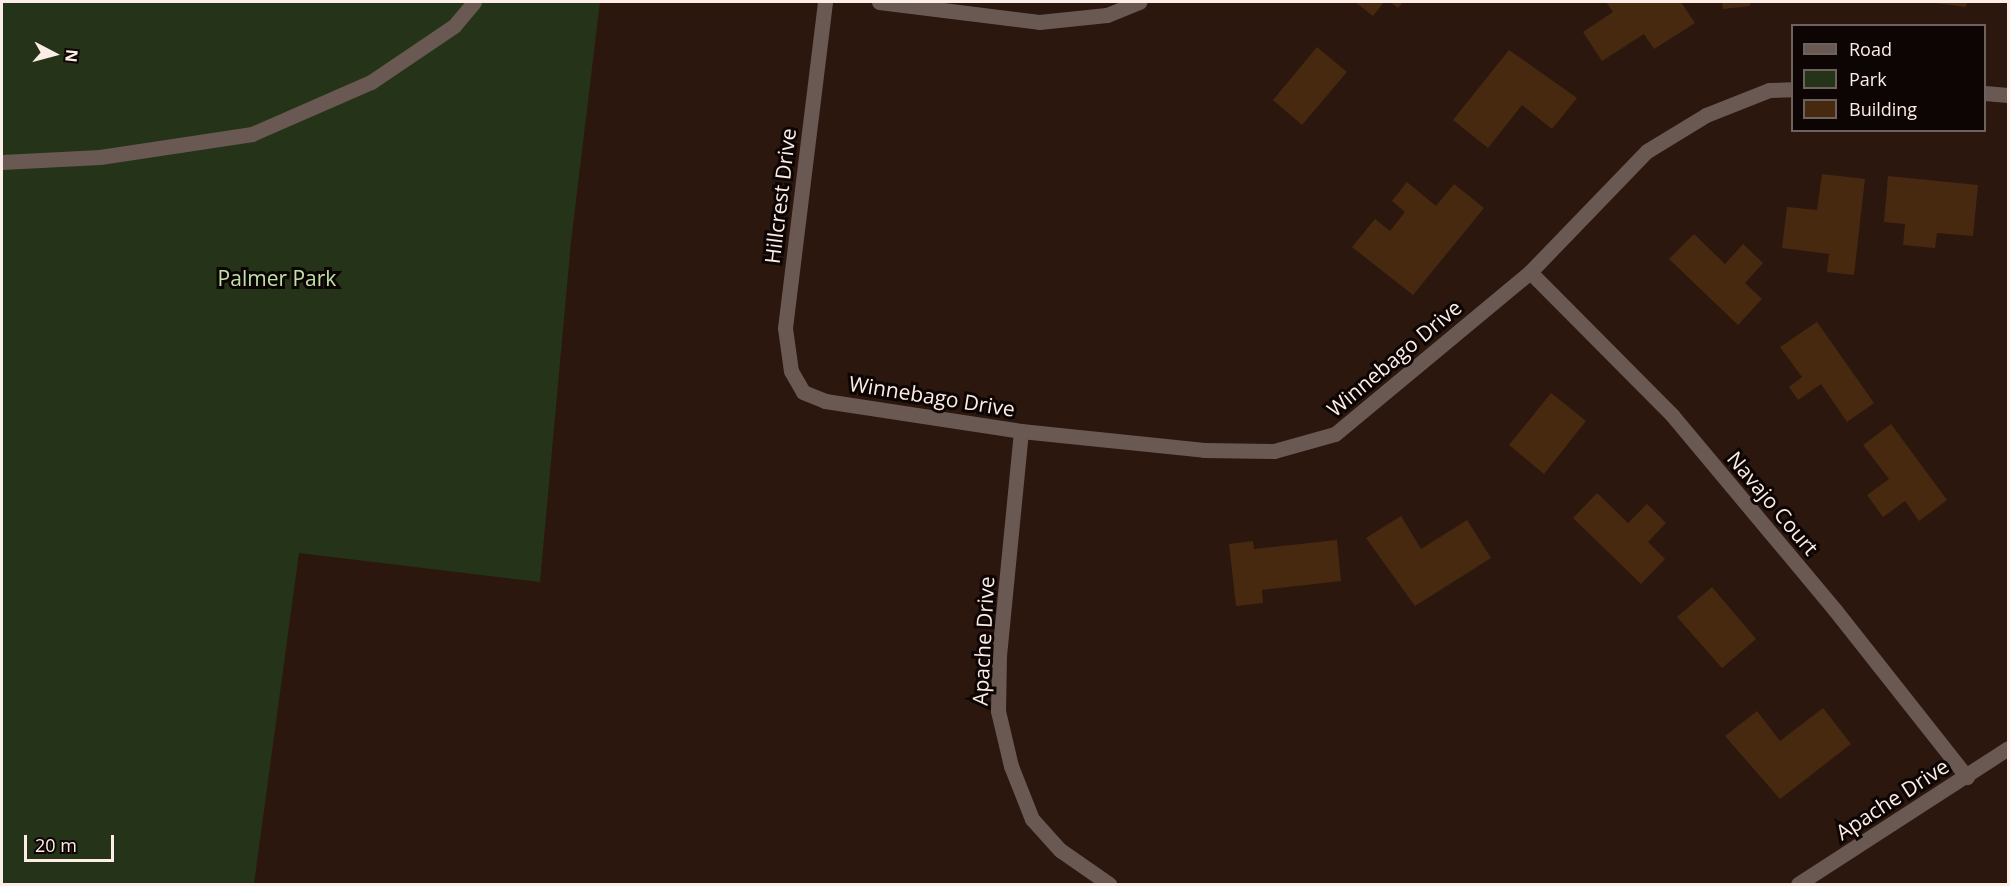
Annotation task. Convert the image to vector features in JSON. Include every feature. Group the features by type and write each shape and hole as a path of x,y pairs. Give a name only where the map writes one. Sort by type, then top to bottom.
{"street":[{"path":"2,162 100,157 252,134 371,82 454,26 474,2"},
{"name":"Hillcrest Drive","path":"803,392 791,371 785,328 825,2"},
{"path":"879,2 1039,22 1107,15 1140,2"},
{"name":"Winnebago Drive","path":"803,392 825,401 1021,431 1204,450 1274,451 1335,434 1530,272 1647,151 1706,115 1769,90 1791,89"},
{"path":"1986,93 2008,95"},
{"name":"Navajo Court","path":"1530,272 1672,415 1835,610 1967,777"},
{"name":"Apache Drive","path":"1021,431 999,655 998,711 1011,766 1032,819 1060,850 1109,885"},
{"name":"Apache Drive","path":"1798,885 1967,777 2008,748"}],"green space":[{"name":"Palmer Park","path":"2,2 600,2 571,242 540,582 299,553 254,884 2,884"}],"building":[{"path":"1355,2 1384,2 1373,16"},
{"path":"1390,2 1403,2 1398,8"},
{"path":"1606,2 1681,2 1695,23 1654,49 1644,34 1602,61 1583,32 1613,12"},
{"path":"1722,2 1750,2 1750,6 1723,9"},
{"path":"1927,2 1967,2 1966,7"},
{"path":"1317,47 1347,72 1302,125 1273,100"},
{"path":"1509,50 1577,98 1552,129 1522,105 1488,148 1453,120"},
{"path":"1822,174 1865,179 1854,275 1827,272 1829,254 1782,248 1787,207 1817,210"},
{"path":"1888,176 1978,185 1973,236 1937,233 1935,248 1903,245 1905,224 1884,222"},
{"path":"1407,182 1436,206 1454,184 1484,208 1413,295 1352,247 1375,219 1390,231 1405,212 1392,201"},
{"path":"1694,234 1725,264 1743,244 1763,263 1745,283 1762,299 1738,325 1669,259"},
{"path":"1817,322 1874,403 1847,422 1821,384 1798,400 1789,387 1802,377 1780,347"},
{"path":"1551,393 1586,421 1544,474 1509,445"},
{"path":"1891,424 1947,500 1919,521 1905,501 1883,517 1867,495 1889,479 1863,445"},
{"path":"1597,493 1628,523 1647,504 1666,523 1648,542 1665,559 1641,584 1573,518"},
{"path":"1401,516 1421,549 1467,520 1491,558 1415,606 1366,538"},
{"path":"1337,540 1341,581 1262,590 1263,603 1236,606 1229,544 1253,541 1254,549"},
{"path":"1712,587 1756,639 1722,668 1677,617"},
{"path":"1823,708 1851,744 1780,799 1725,736 1757,711 1780,741"}]}
